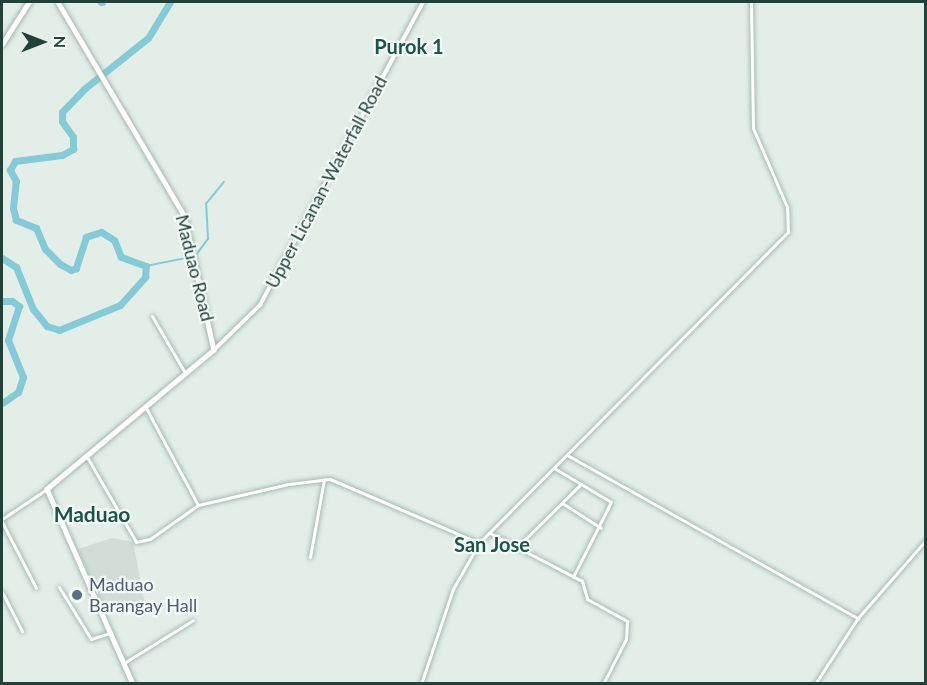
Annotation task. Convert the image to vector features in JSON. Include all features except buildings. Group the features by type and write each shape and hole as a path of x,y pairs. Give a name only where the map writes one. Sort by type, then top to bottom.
{"main road":[{"path":"2,44 29,2"},
{"name":"Maduao Road","path":"58,2 99,67 184,215 214,350"},
{"path":"133,684 46,489 214,350"}],"street":[{"name":"Upper Licanan-Waterfall Road","path":"214,350 260,305 423,2"},
{"path":"421,684 453,589 479,543 788,232 789,212 753,128 751,2"},
{"path":"152,316 186,373"},
{"path":"146,408 198,504"},
{"path":"567,455 858,618"},
{"path":"87,457 136,542 150,539 198,504 324,479 340,480 479,543"},
{"path":"554,468 611,502 601,528 573,577"},
{"path":"310,556 324,479"},
{"path":"516,548 581,484"},
{"path":"36,588 2,521 46,489"},
{"path":"562,503 601,528"},
{"path":"490,533 584,584 587,599 624,619 628,625 603,684"},
{"path":"815,684 858,618 926,540"},
{"path":"59,587 91,639 110,633"},
{"path":"2,592 22,631"},
{"path":"124,663 193,620"}],"shaded area":[{"path":"112,538 133,542 145,604 105,610 78,549"}],"waterway":[{"path":"2,258 16,267 33,309 47,326 59,330 120,305 145,277 146,266 121,257 114,240 101,232 86,237 76,268 71,270 60,264 45,249 36,228 16,220 13,208 16,181 10,170 15,161 62,155 73,149 73,137 62,121 62,112 84,89 148,38 170,2"},
{"path":"197,254 208,239 206,204 224,182"},
{"path":"146,266 191,257"},
{"path":"2,301 12,301 19,306 8,340 23,377 18,392 2,403"}],"place":[{"name":"Maduao Barangay Hall","path":"77,595"}],"district":[{"name":"Purok 1","path":"409,46"},
{"name":"Maduao","path":"92,514"},
{"name":"San Jose","path":"492,544"}]}
